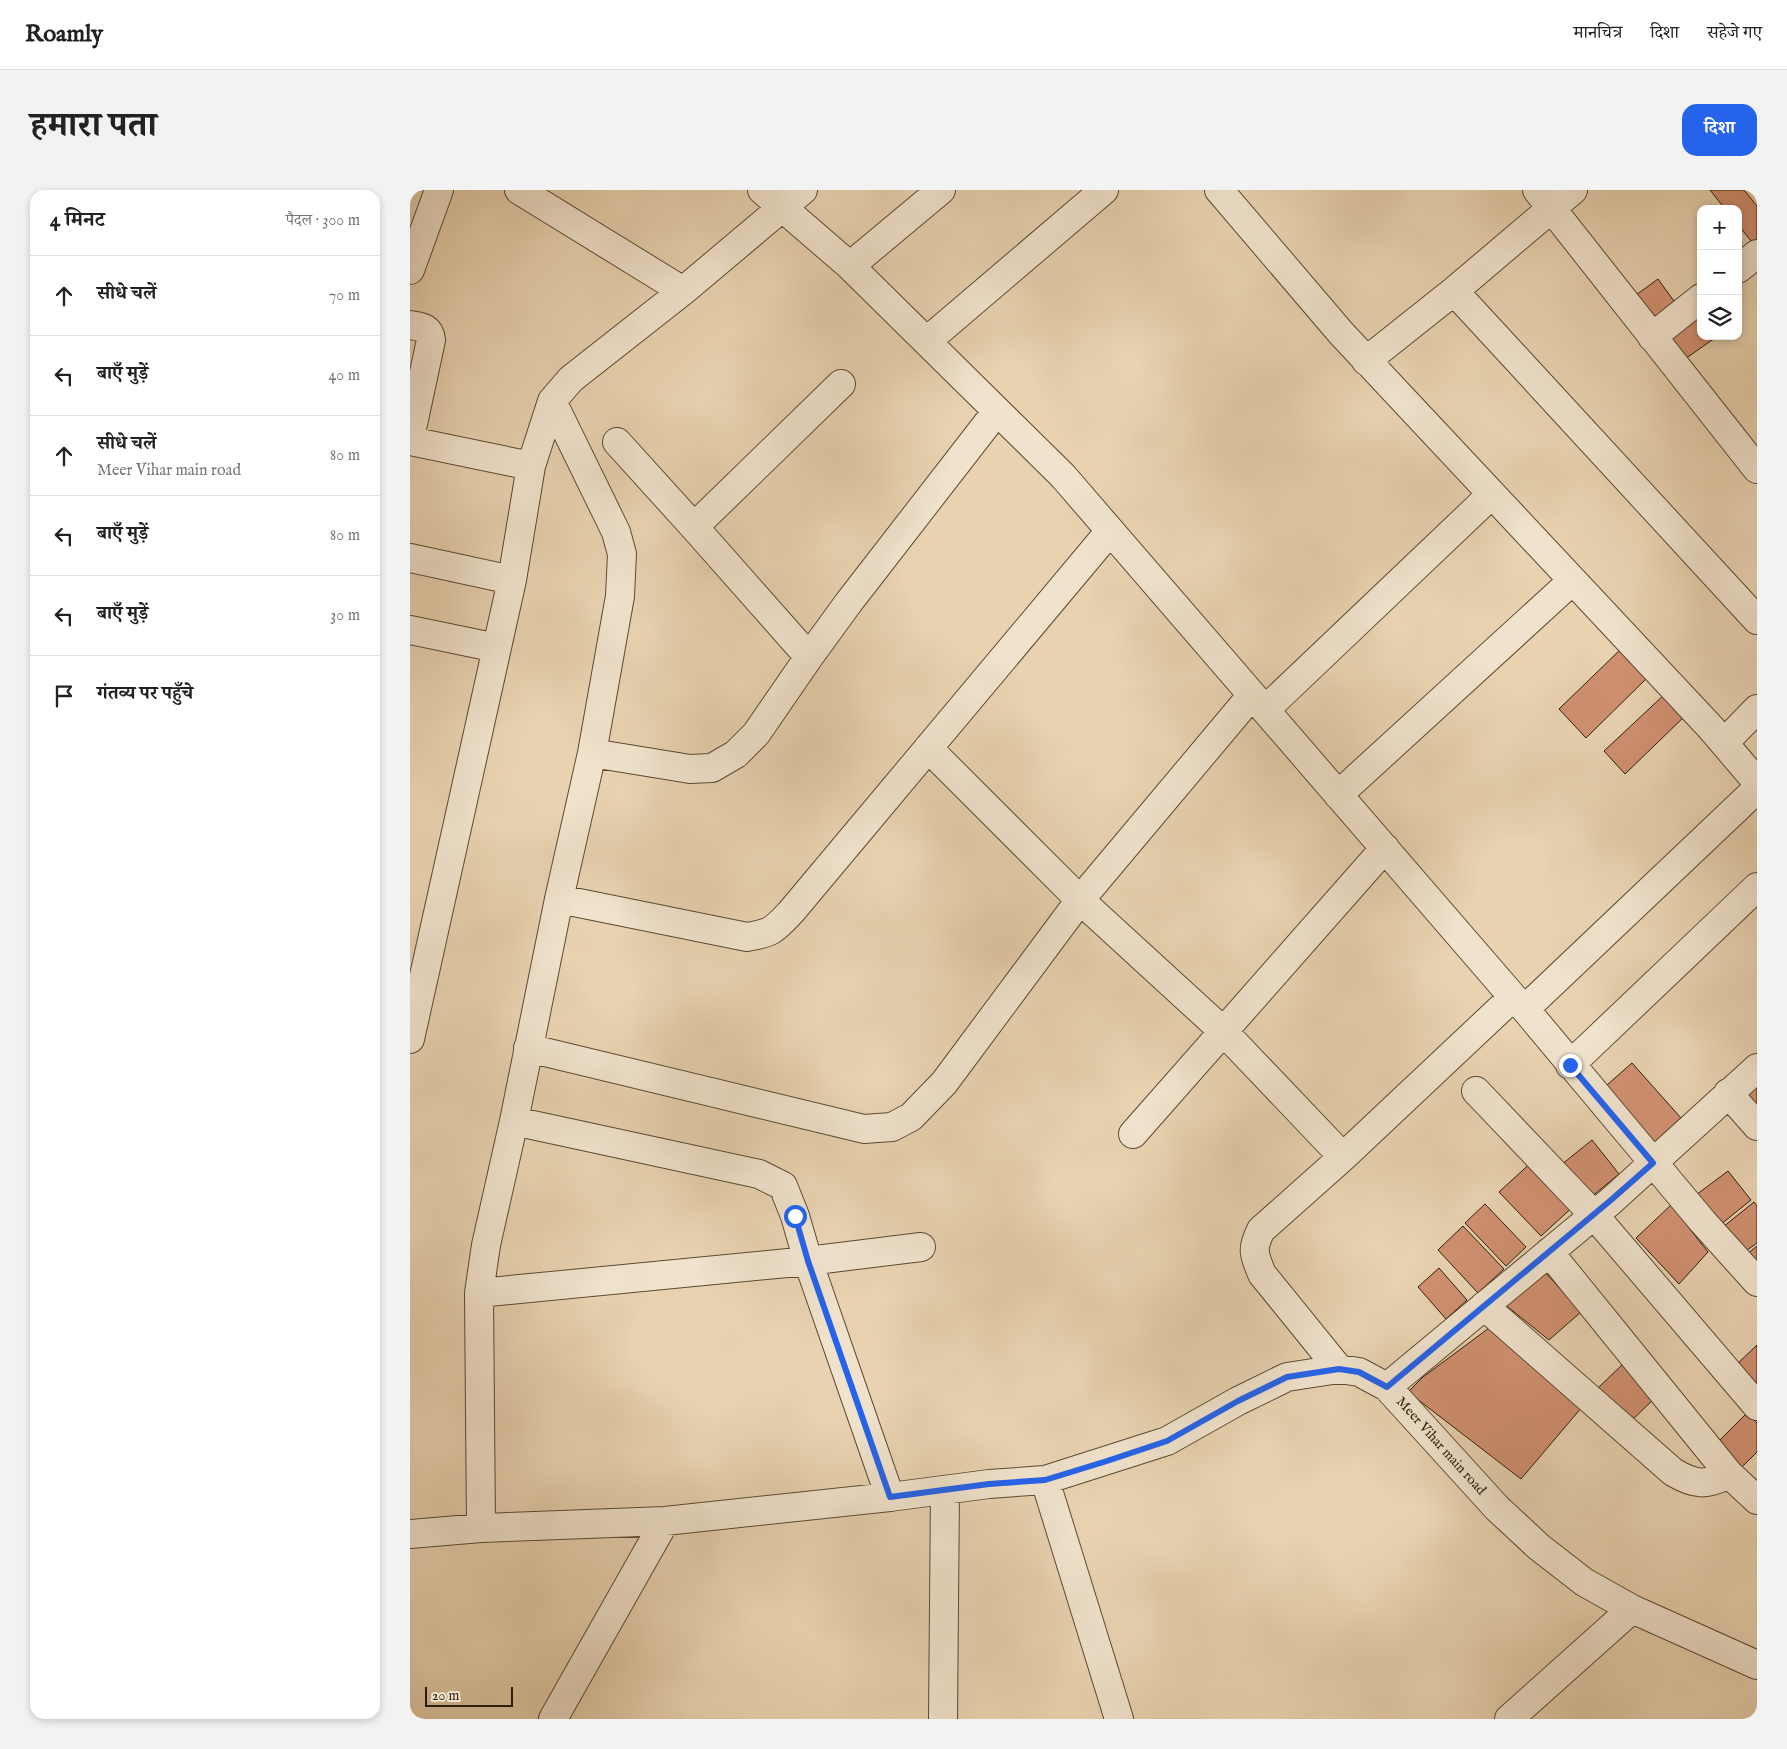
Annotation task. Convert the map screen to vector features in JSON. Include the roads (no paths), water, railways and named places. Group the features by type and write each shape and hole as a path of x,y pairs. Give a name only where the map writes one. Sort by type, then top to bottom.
{"street":[{"path":"410,270 439,190"},
{"path":"519,190 683,291"},
{"path":"410,1039 512,580 531,466 552,401 571,379 683,291 772,199 803,190"},
{"path":"850,266 941,190"},
{"path":"927,341 1104,190"},
{"path":"1366,361 1454,290 1544,199 1573,190"},
{"path":"1223,192 1366,361 1724,743 1757,782"},
{"path":"772,199 850,266 1063,476 1519,1003 1653,1163 1757,1282"},
{"path":"1544,199 1757,469"},
{"path":"1742,266 1757,254"},
{"path":"1454,290 1757,620"},
{"path":"1652,337 1697,301"},
{"path":"410,325 426,328 430,333 431,340 410,440 531,466"},
{"path":"694,527 841,384"},
{"path":"481,1528 479,1293 486,1245 514,1121 559,899 592,753 620,596 622,554 616,532 552,401"},
{"path":"592,753 690,769 712,768 736,754 756,734 809,657 855,595 997,411"},
{"path":"616,442 809,657"},
{"path":"528,1048 864,1129 892,1127 911,1117 944,1083 1080,900 1259,703 1491,495"},
{"path":"559,899 748,937 767,934 778,926 791,912 1110,531"},
{"path":"410,558 512,580"},
{"path":"1338,795 1572,581"},
{"path":"410,630 497,648"},
{"path":"1724,743 1757,709"},
{"path":"928,748 1080,900 1223,1031 1343,1157"},
{"path":"1339,1369 1262,1274 1256,1258 1254,1245 1262,1230 1757,789"},
{"path":"1133,1134 1385,848"},
{"path":"1570,1065 1757,887"},
{"path":"1387,1387 1594,1215 1757,1068"},
{"path":"1476,1091 1594,1215 1757,1406"},
{"path":"1728,1093 1757,1126"},
{"path":"514,1121 759,1174 783,1186 795,1216 808,1261 890,1497"},
{"path":"479,1293 808,1261 921,1247"},
{"path":"1549,1252 1729,1474 1757,1500"},
{"path":"1484,1306 1673,1472 1686,1479 1704,1484 1716,1481 1729,1474"},
{"name":"Meer Vihar main road","path":"410,1534 481,1528 666,1521 890,1497 989,1484 1045,1480 1167,1441 1238,1401 1287,1377 1339,1369 1359,1372 1387,1387 1497,1508 1539,1548 1584,1582 1632,1609 1754,1659"},
{"path":"1045,1480 1120,1719"},
{"path":"943,1719 945,1490"},
{"path":"553,1719 666,1521"},
{"path":"1509,1719 1632,1609"}]}
